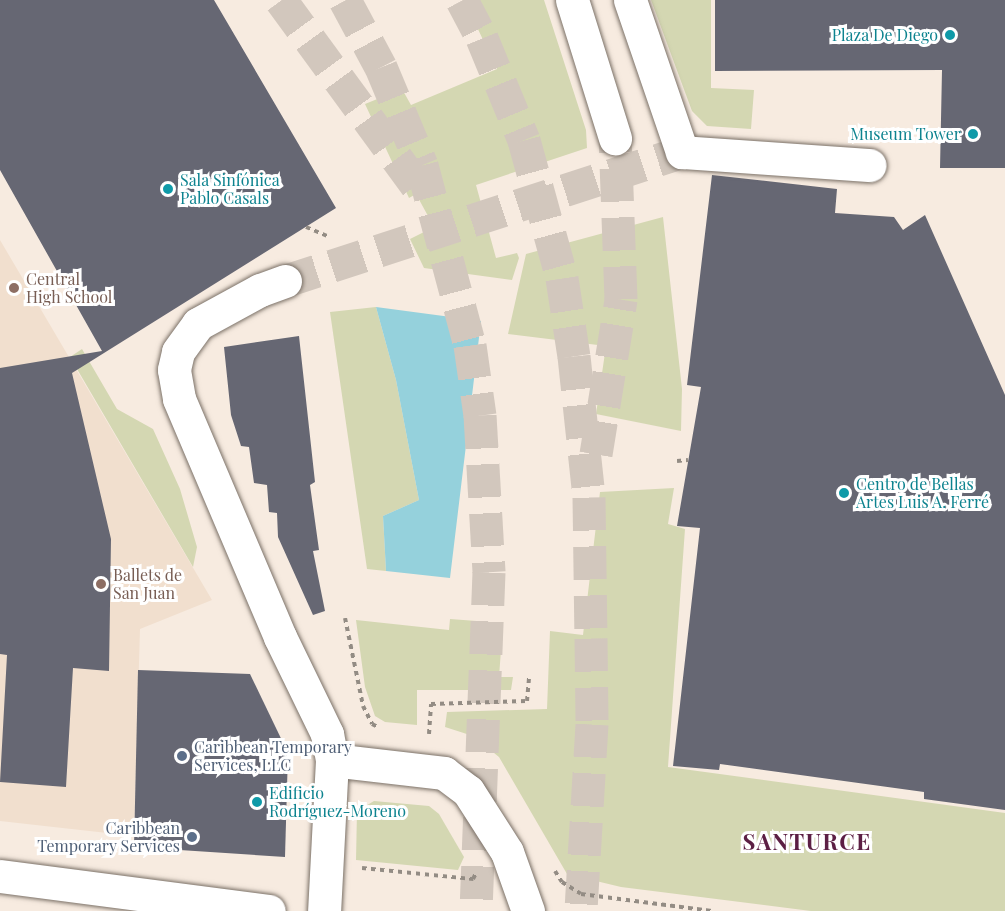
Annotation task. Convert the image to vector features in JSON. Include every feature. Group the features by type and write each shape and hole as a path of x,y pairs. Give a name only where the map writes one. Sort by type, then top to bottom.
{"main road":[{"path":"572,0 615,138"},
{"path":"630,0 682,152 870,165"},
{"path":"285,281 260,290 198,324 178,352 174,370 179,399 280,637 327,734 332,760 324,911"},
{"path":"332,760 444,773 468,791 510,863 528,911"},
{"path":"0,876 237,909 269,911"}],"path":[{"path":"306,227 329,237"},
{"path":"677,460 688,460"},
{"path":"345,618 363,706 372,724 382,728"},
{"path":"429,734 431,704 527,701 529,677"},
{"path":"420,734 440,735"},
{"path":"326,865 473,879 477,871 546,856 562,882 581,894 711,911"}],"shaded area":[{"name":"Ballets de San Juan","path":"0,240 212,600 140,629 134,836 0,821"}],"green space":[{"path":"464,0 544,0 586,130 587,148 476,185 496,258 517,253 519,258 512,280 424,268 410,239 434,227 416,194 409,198 365,104 402,89 411,105 497,69"},
{"path":"651,0 711,0 711,88 754,90 751,129 707,126 692,111"},
{"path":"663,217 682,389 681,431 596,414 606,346 508,334 526,254"},
{"path":"376,307 396,380 419,500 383,516 386,571 367,569 330,312"},
{"path":"82,349 117,409 153,429 180,489 197,547 193,567 70,357"},
{"path":"674,488 668,524 685,529 668,767 1005,813 1005,911 811,911 621,887 567,874 499,757 473,736 445,727 447,712 547,709 550,631 583,635 600,492"},
{"path":"450,619 503,623 499,677 513,677 511,690 417,690 417,725 385,722 375,716 365,687 356,620 449,630"},
{"path":"374,801 429,806 439,814 464,857 458,870 356,860 357,811"}],"water":[{"path":"376,307 481,321 450,578 386,571 383,516 419,500 396,380"}],"building":[{"name":"Sala Sinfónica Pablo Casals","path":"0,0 214,0 336,208 72,373 111,539 109,671 73,668 66,787 0,782 7,655 0,654 0,368 102,351 0,170"},
{"path":"715,0 1005,0 1005,168 940,168 942,70 715,71"},
{"name":"Centro de Bellas Artes Luis A. Ferré","path":"712,175 837,189 835,213 894,217 903,230 925,215 1005,395 1005,810 924,799 924,792 720,764 719,770 673,766 700,528 677,526 701,387 687,385"},
{"path":"299,336 315,482 310,485 319,550 313,551 325,611 313,615 278,537 277,513 269,512 267,485 254,483 249,447 241,446 231,415 224,347"},
{"name":"Caribbean Temporary Services, LLC","path":"138,670 250,674 288,753 285,857 134,847"}],"tunnel":[{"path":"281,0 418,187"},
{"path":"345,0 381,67 422,165 470,345 480,415 489,572 476,911"},
{"path":"462,0 482,38 524,140 562,278 574,356 589,497 591,638 592,724 581,911"},
{"path":"596,454 621,299 615,138"},
{"path":"285,281 682,152"}],"place":[{"name":"Plaza De Diego","path":"950,35"},
{"name":"Museum Tower","path":"973,134"},
{"name":"Sala Sinfónica Pablo Casals","path":"168,189"},
{"name":"Central High School","path":"14,288"},
{"name":"Centro de Bellas Artes Luis A. Ferré","path":"844,493"},
{"name":"Ballets de San Juan","path":"101,584"},
{"name":"Caribbean Temporary Services, LLC","path":"182,756"},
{"name":"Edificio Rodríguez-Moreno","path":"257,802"},
{"name":"Caribbean Temporary Services","path":"192,837"}],"district":[{"name":"SANTURCE","path":"807,842"}]}
